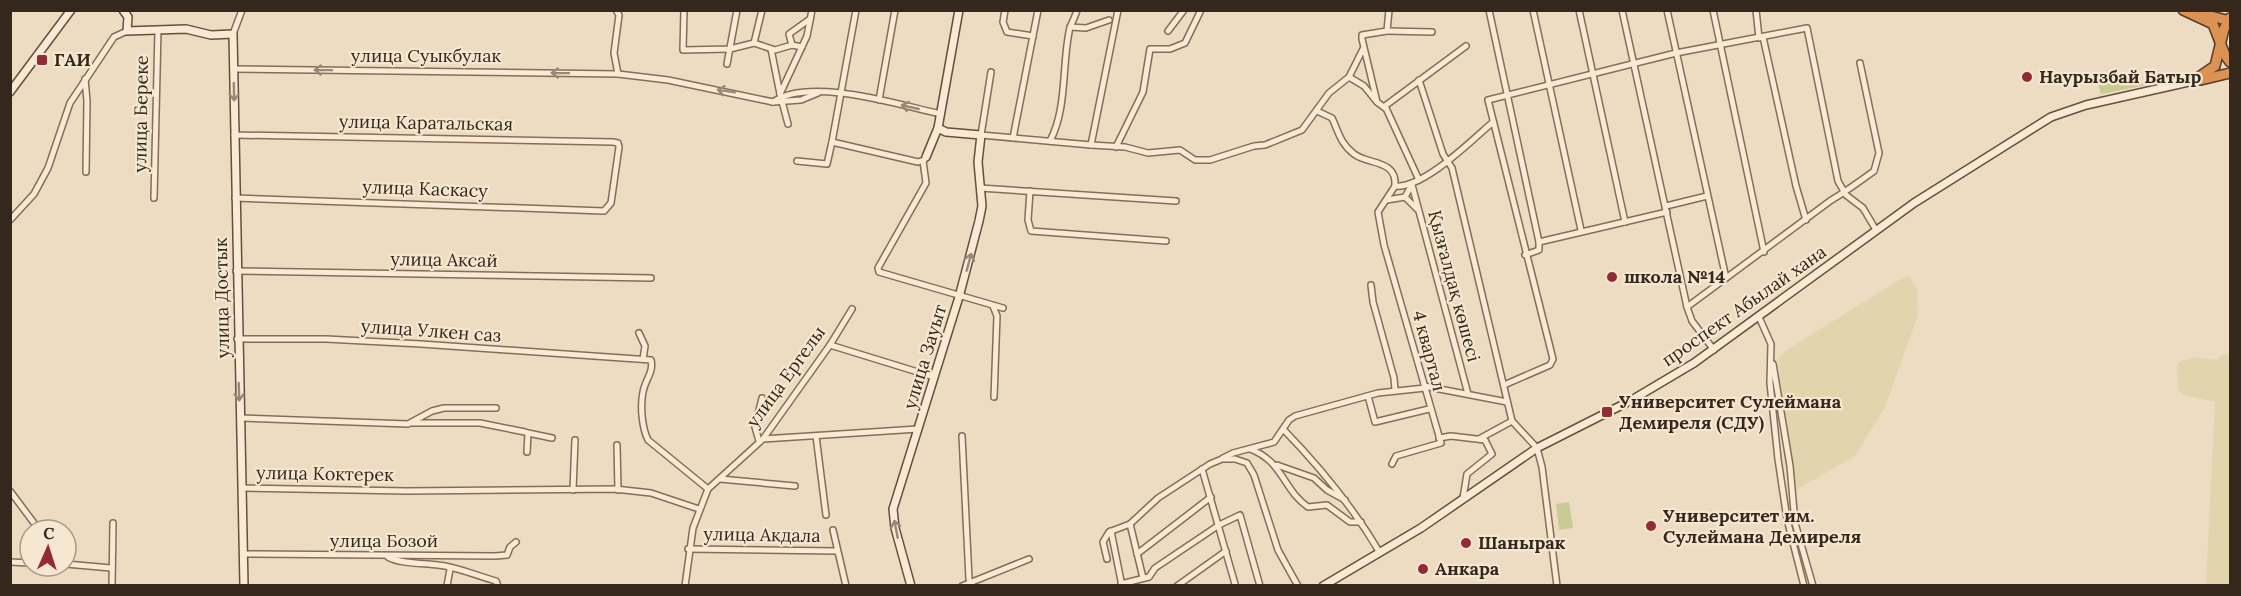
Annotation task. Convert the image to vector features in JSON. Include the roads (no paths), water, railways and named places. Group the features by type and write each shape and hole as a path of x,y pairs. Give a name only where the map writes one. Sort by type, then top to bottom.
{"highway":[{"path":"2183,10 2213,24 2230,62"},
{"path":"2189,10 2230,20 2221,42 2216,66 2193,81"},
{"path":"2193,81 2230,73"}],"street":[{"path":"10,92 71,10"},
{"path":"123,10 128,16 127,31"},
{"name":"улица Достык","path":"242,10 233,34 233,69 244,585"},
{"path":"684,10 683,50 730,48 754,43 771,49 792,45 802,47"},
{"path":"727,64 737,10"},
{"path":"754,43 762,10"},
{"path":"782,98 802,47 812,10"},
{"path":"797,161 827,164 856,10"},
{"path":"879,100 895,10"},
{"path":"959,10 938,128 925,159 926,183 878,268 882,274 1003,308"},
{"path":"1005,10 1003,22 1007,32 1033,36"},
{"path":"1014,138 1038,10"},
{"path":"1050,141 1056,128 1065,79 1070,27 1077,10"},
{"path":"1091,145 1118,10"},
{"path":"1168,31 1184,10"},
{"path":"1116,147 1143,92 1150,49 1170,49 1185,44 1202,10"},
{"path":"1387,31 1389,10"},
{"path":"1489,10 1539,242 1539,250 1525,255"},
{"path":"1533,10 1581,230"},
{"path":"1578,10 1625,222"},
{"path":"1622,10 1687,307 1692,321 1714,350"},
{"path":"1667,10 1726,278"},
{"path":"1713,10 1764,252"},
{"path":"1756,10 1796,186 1806,220"},
{"path":"618,13 614,53 618,74"},
{"path":"792,45 789,34 810,20"},
{"path":"1070,27 1096,26 1109,20"},
{"path":"1504,385 1552,363 1488,100 1592,76 1676,53 1807,28 1838,181 1846,195 1863,208 1876,230"},
{"path":"10,220 34,194 48,168 70,103 114,38 127,31 186,29 211,35 233,34"},
{"name":"улица Береке","path":"154,198 158,30"},
{"path":"1377,102 1363,48 1362,35 1387,31 1432,32"},
{"path":"1385,108 1389,102 1466,46"},
{"path":"938,128 946,132 1116,147 1155,153 1180,150 1195,160 1205,161 1254,146 1265,145 1302,130 1329,93 1349,77 1363,48"},
{"path":"771,49 788,124"},
{"path":"1687,307 1830,201 1846,195 1852,184 1874,171 1878,153 1860,63"},
{"name":"улица Суыкбулак","path":"233,69 618,74 668,80 773,102 782,98"},
{"path":"981,135 991,72"},
{"path":"1349,77 1364,86 1385,108 1419,180"},
{"path":"85,79 86,172"},
{"path":"1419,80 1448,160 1512,421 1537,448 1542,467 1557,585"},
{"name":"проспект Абылай хана","path":"1323,585 1421,528 1537,448 1630,402 1714,350 1876,230 1974,163 2051,117 2086,105 2193,81"},
{"path":"782,98 801,100 818,93 841,92 940,114"},
{"path":"1317,111 1332,118 1340,140 1354,154 1387,167 1393,173 1395,186 1388,200"},
{"path":"1388,200 1405,197 1412,185 1448,160 1494,122"},
{"name":"улица Каратальская","path":"234,135 618,143 611,203"},
{"name":"улица Зауыт","path":"911,585 895,528 893,509 959,297 979,221 982,206 978,162 981,135"},
{"path":"832,142 925,159"},
{"path":"1395,186 1412,185"},
{"name":"Қызғалдақ көшесі","path":"1412,185 1468,394"},
{"path":"980,188 1176,201"},
{"path":"1030,191 1028,220 1031,231 1166,241"},
{"path":"1539,242 1581,230 1625,222 1707,196"},
{"path":"1405,197 1417,209"},
{"name":"улица Каскасу","path":"235,198 604,210 611,203"},
{"name":"4 квартал","path":"1388,200 1378,212 1383,245 1439,438"},
{"name":"улица Аксай","path":"236,271 651,278"},
{"path":"1371,285 1373,302 1394,378 1395,390"},
{"path":"993,306 997,316 994,397"},
{"name":"улица Ергелы","path":"685,585 688,549 699,508 708,489 761,440 830,345 852,309"},
{"path":"1759,318 1771,344 1790,466 1796,523 1813,585"},
{"path":"639,333 645,346 643,359 651,360 653,366 643,392 644,433 648,440 708,489"},
{"name":"улица Улкен саз","path":"237,339 326,339 643,359"},
{"path":"830,345 934,377"},
{"path":"1772,361 1770,383 1778,459 1787,519 1803,585"},
{"path":"1107,559 1103,542 1105,535 1130,524 1158,498 1202,469 1248,448 1274,442 1295,416 1368,396 1424,387 1507,402"},
{"path":"1368,396 1375,422 1429,409"},
{"path":"762,398 755,427 761,440 918,429"},
{"path":"412,423 432,411 444,408 496,408"},
{"path":"240,418 480,423 552,438"},
{"path":"1392,464 1396,456 1441,445 1439,438 1451,436 1484,438 1512,421"},
{"path":"1283,429 1326,479 1337,488 1380,553"},
{"path":"527,452 528,433"},
{"path":"816,436 826,515"},
{"path":"962,436 971,584"},
{"path":"1463,498 1467,474 1492,454 1484,438"},
{"path":"573,490 575,440"},
{"path":"616,445 618,490"},
{"path":"1248,448 1264,454 1275,464 1304,503 1312,508 1330,506 1350,522 1361,522"},
{"path":"1222,459 1235,459 1246,463 1263,501 1278,550 1298,585"},
{"path":"1313,463 1319,481 1327,490 1345,500"},
{"path":"1275,464 1319,481"},
{"path":"1202,469 1234,584"},
{"path":"720,479 795,486"},
{"name":"улица Коктерек","path":"242,488 406,491 618,490 651,494 699,508"},
{"path":"10,492 30,518"},
{"path":"1137,554 1211,497"},
{"path":"1111,531 1121,585 1146,578 1155,568 1219,525 1236,515 1242,517 1260,585"},
{"path":"112,585 114,523"},
{"path":"1130,524 1137,554 1151,585"},
{"path":"833,530 836,551 846,585"},
{"name":"улица Бозой","path":"244,554 495,556 507,555 510,546 516,542"},
{"name":"улица Акдала","path":"688,549 836,551"},
{"path":"1178,585 1226,551"},
{"path":"388,556 389,559 450,569 496,581 498,585"},
{"path":"962,585 971,584 1029,559"},
{"path":"78,565 111,568"},
{"path":"1799,568 1813,585"},
{"path":"447,585 450,569"}],"place":[{"name":"ГАИ","path":"42,60"},
{"name":"Наурызбай Батыр","path":"2027,77"},
{"name":"школа №14","path":"1612,277"},
{"name":"Университет Сулеймана Демиреля (СДУ)","path":"1607,412"},
{"name":"Университет им. Сулеймана Демиреля","path":"1651,526"},
{"name":"Шанырак","path":"1466,543"},
{"name":"Анкара","path":"1423,569"}]}
